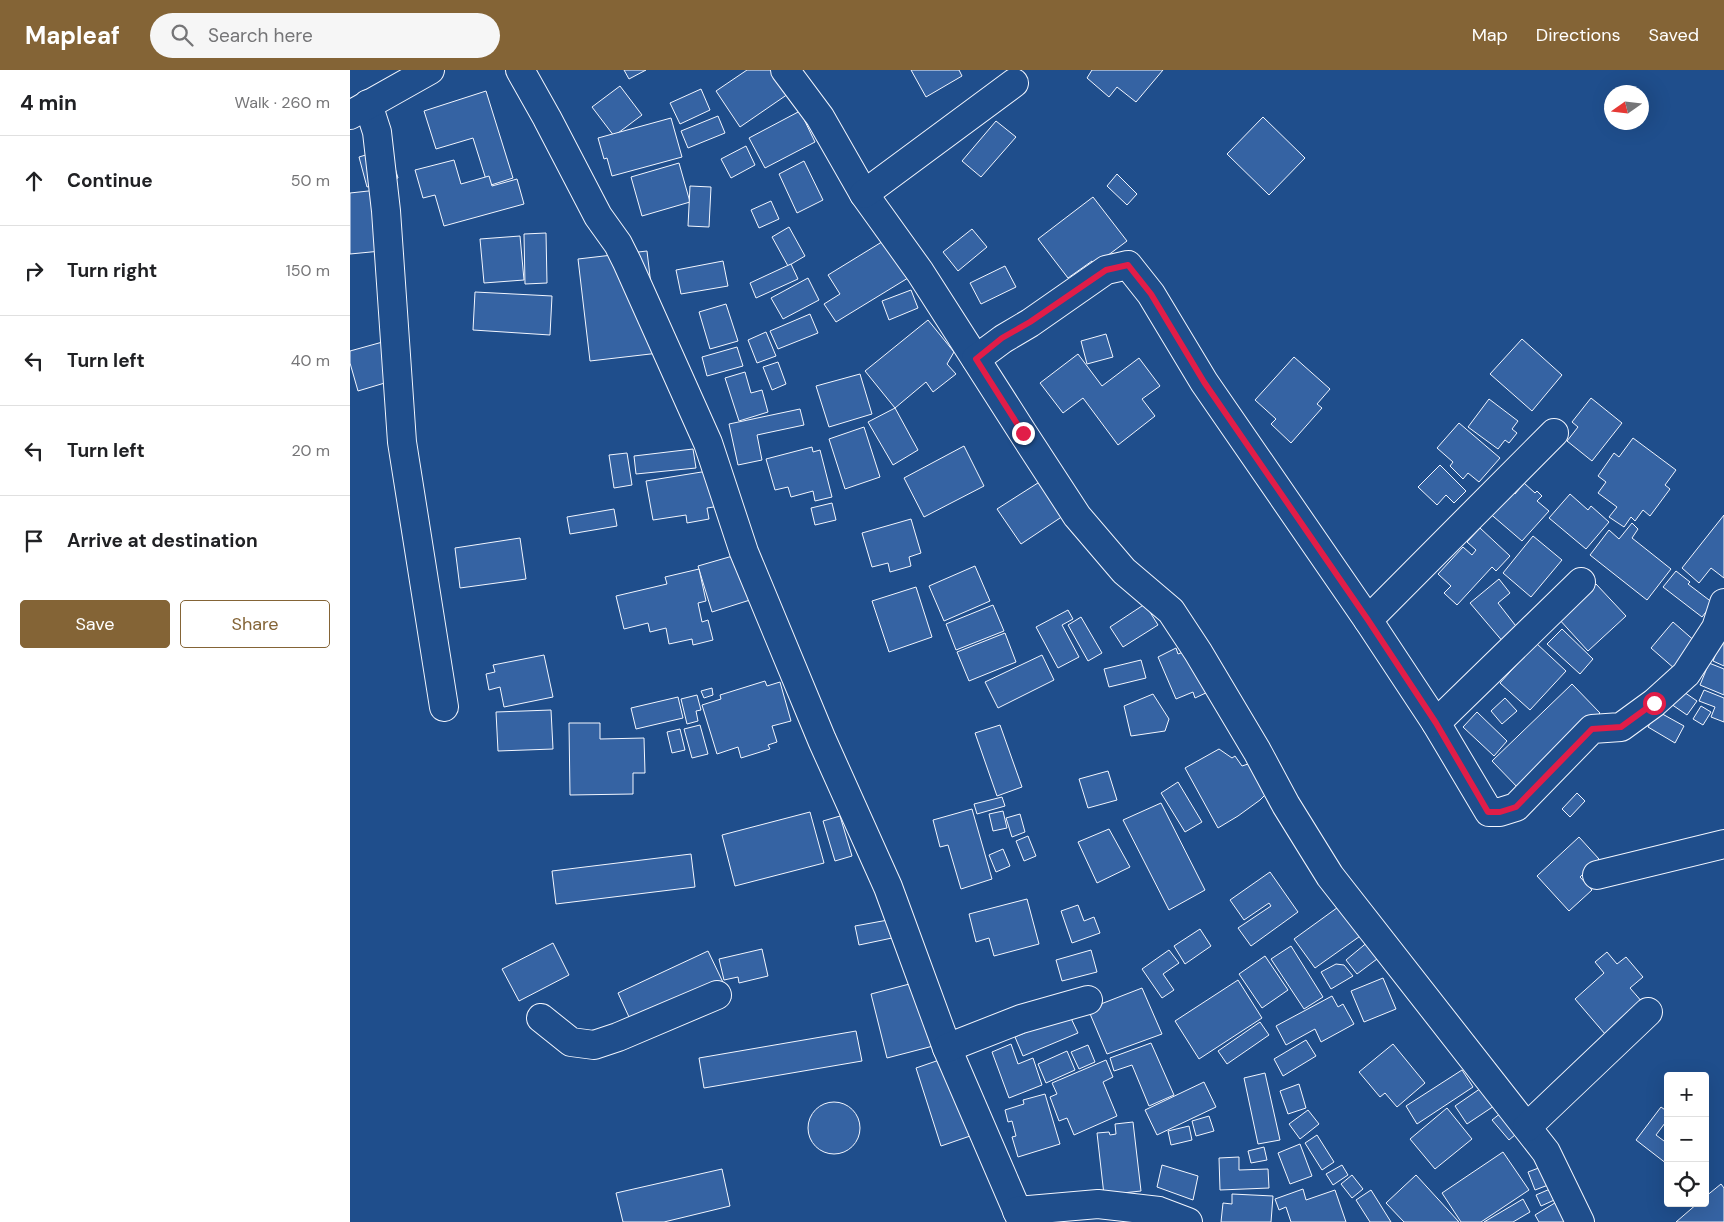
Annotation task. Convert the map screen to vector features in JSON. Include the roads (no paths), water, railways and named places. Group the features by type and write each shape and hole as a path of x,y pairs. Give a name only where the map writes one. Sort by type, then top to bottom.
{"street":[{"path":"430,70 359,110 377,132 386,212 402,442 444,707"},
{"path":"520,70 598,216 618,244 708,443 744,552 822,740 888,887 947,1048 1019,1217 1098,1204 1159,1211 1188,1222"},
{"path":"785,70 820,117 864,194 920,272 1077,516 1124,571 1171,611 1198,652 1257,751 1286,805 1330,876 1546,1152 1580,1222"},
{"path":"864,194 1014,83"},
{"path":"976,359 1002,338 1030,322 1106,270 1128,265 1151,294 1204,382 1368,620 1436,723 1488,812 1500,812 1516,807 1592,729 1621,727 1654,703 1686,674 1716,628 1724,603"},
{"path":"1368,620 1554,433"},
{"path":"1436,723 1580,582"},
{"path":"1597,875 1724,844"},
{"path":"541,1018 571,1042 594,1045 618,1037 717,995"},
{"path":"947,1048 1021,1018 1088,1000"},
{"path":"1527,1128 1648,1012"}]}
